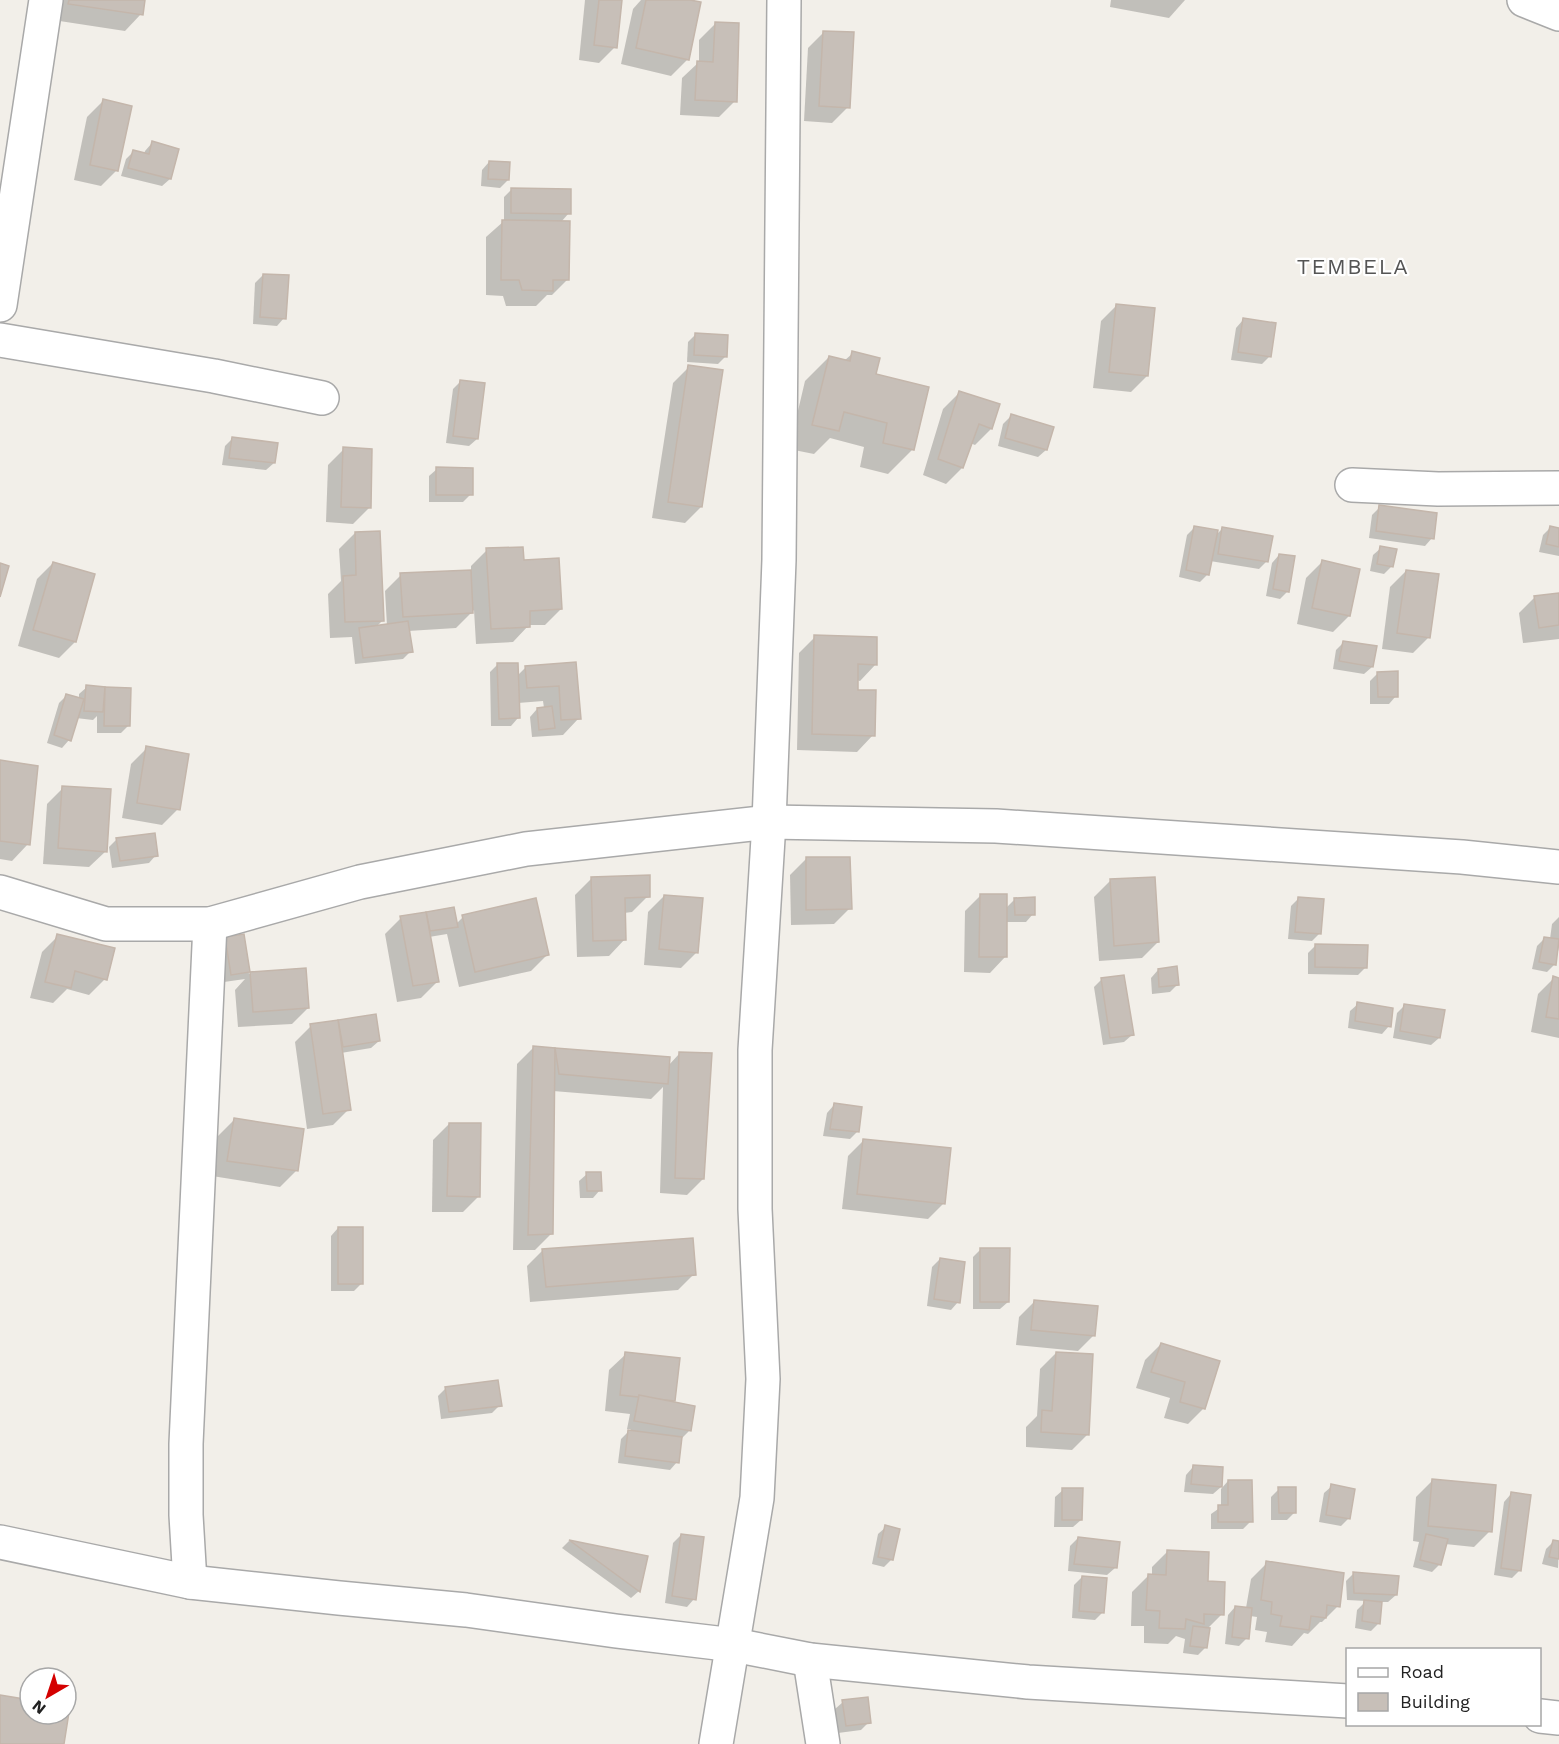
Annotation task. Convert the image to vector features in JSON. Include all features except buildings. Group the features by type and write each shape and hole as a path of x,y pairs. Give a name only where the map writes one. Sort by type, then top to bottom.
{"street":[{"path":"0,305 46,0"},
{"path":"716,1744 758,1498 762,1391 755,1209 754,1050 769,822 779,560 784,0"},
{"path":"1524,0 1559,14"},
{"path":"0,340 214,376 322,398"},
{"path":"1352,484 1484,490 1559,488"},
{"path":"0,892 106,924 210,924 360,882 526,849 769,822 996,826 1462,857 1559,867"},
{"path":"190,1582 186,1515 186,1444 210,924"},
{"path":"0,1542 190,1582 466,1610 734,1645 810,1660 1029,1682 1346,1701"},
{"path":"810,1660 823,1744"},
{"path":"1541,1716 1559,1718"}],"district":[{"name":"TEMBELA","path":"1353,266"}]}
